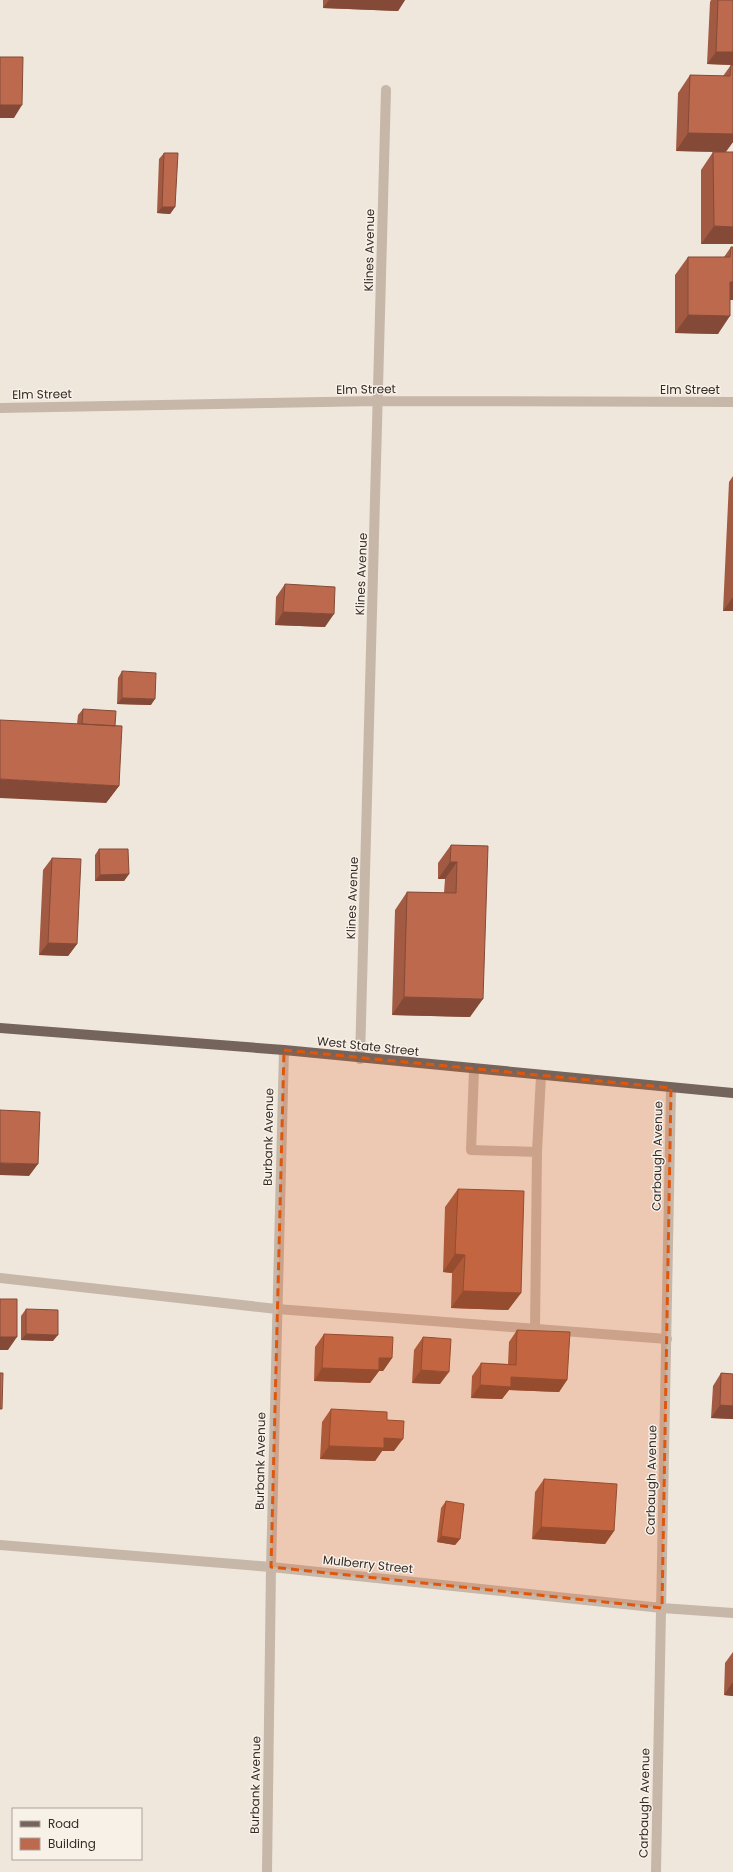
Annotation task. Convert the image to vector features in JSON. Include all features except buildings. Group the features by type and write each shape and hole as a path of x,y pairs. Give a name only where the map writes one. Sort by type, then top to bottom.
{"main road":[{"name":"West State Street","path":"0,1028 284,1050 474,1070 733,1093"}],"street":[{"name":"Klines Avenue","path":"360,1059 386,90"},
{"name":"Elm Street","path":"0,408 378,402 733,402"},
{"name":"Burbank Avenue","path":"267,1872 271,1567 284,1050"},
{"path":"474,1070 471,1150 537,1152"},
{"path":"535,1330 537,1152 541,1076"},
{"name":"Carbaugh Avenue","path":"656,1872 671,1088"},
{"path":"0,1278 277,1309 667,1339"},
{"name":"Mulberry Street","path":"0,1545 271,1567 662,1608 733,1613"}],"highlighted area":[{"path":"284,1050 671,1088 662,1608 271,1567"}]}
